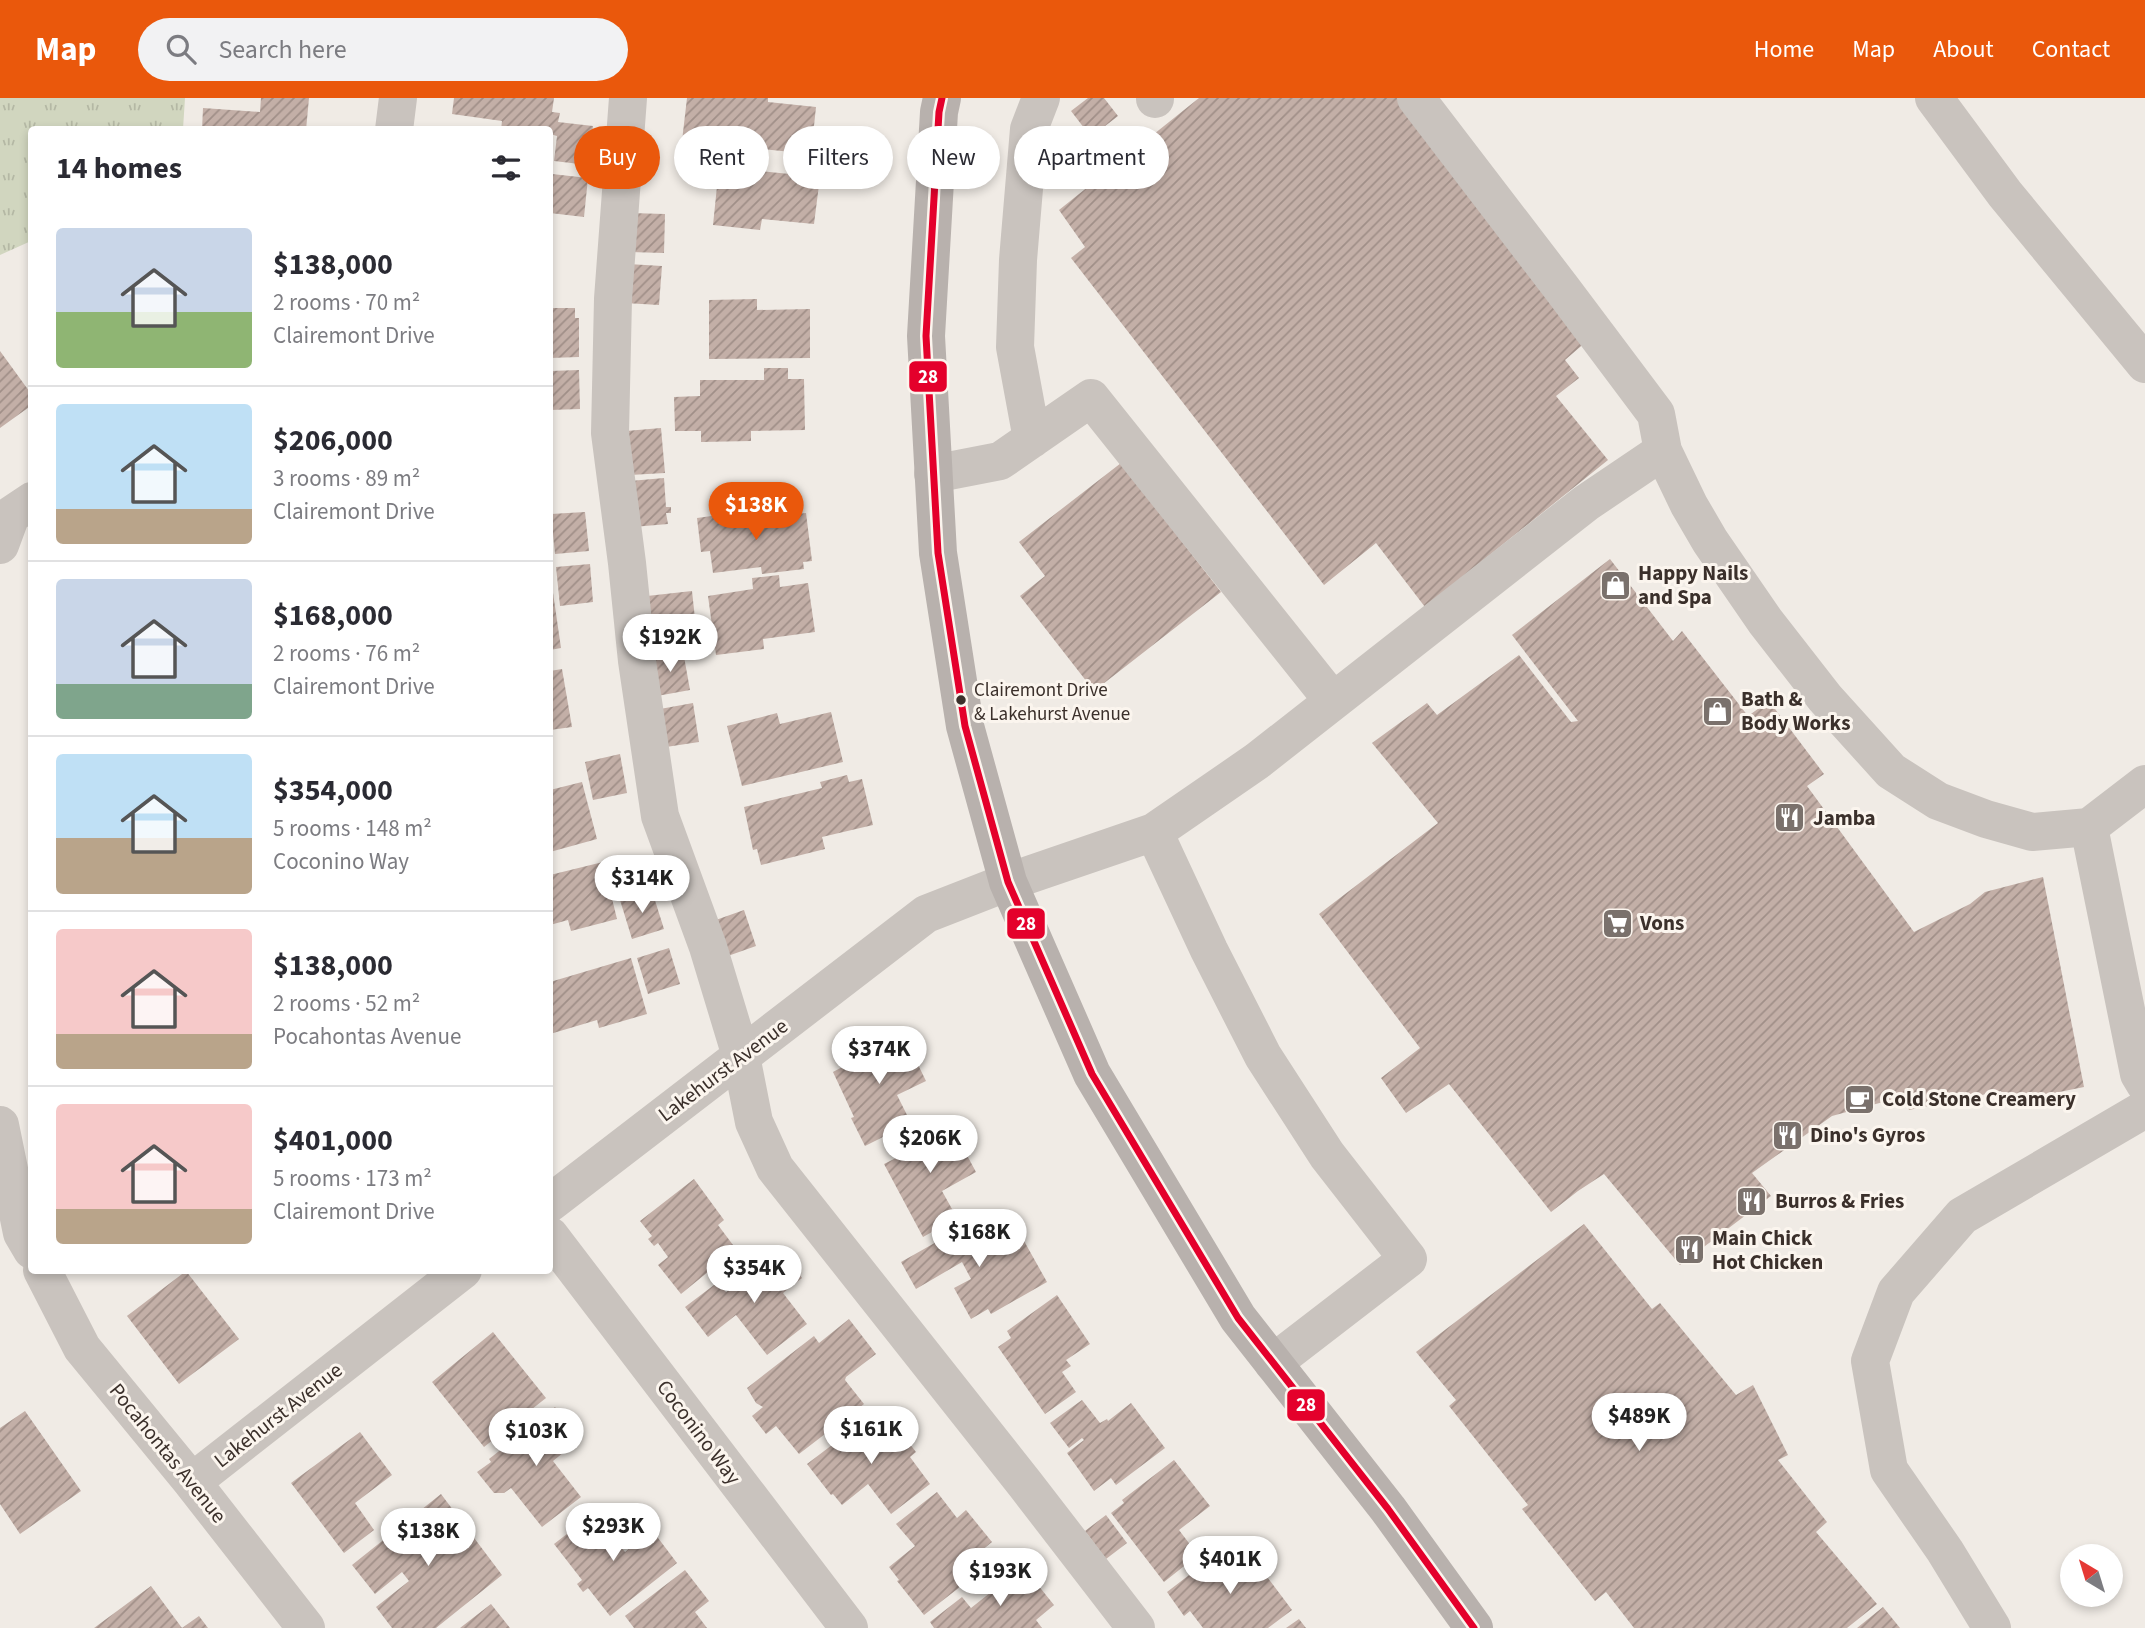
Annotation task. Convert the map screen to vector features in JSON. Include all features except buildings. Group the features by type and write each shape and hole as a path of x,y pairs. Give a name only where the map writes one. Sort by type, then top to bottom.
{"main road":[{"path":"942,98 926,336 938,553 965,726 1008,883 1092,1074 1238,1318 1388,1509 1475,1628"}],"street":[{"path":"394,126 397,98"},
{"path":"628,98 613,299 610,433 627,563 636,661 660,816 708,947 741,1056 754,1122 775,1168 1136,1628"},
{"path":"1032,439 1015,347 1018,260 1029,130 1041,98"},
{"path":"1416,98 1656,414 1663,451 1689,505 1710,541 1765,621 1825,698 1891,771 1938,801 2032,832 2089,827 2145,784"},
{"path":"1934,98 2005,194 2145,364"},
{"path":"933,474 1000,461 1091,398 1333,701"},
{"name":"Lakehurst Avenue","path":"553,1186 741,1056 926,914 1154,832 1257,761 1586,503 1663,451"},
{"path":"0,545 10,514 28,503"},
{"path":"2089,827 2138,1074 2145,1084"},
{"path":"1154,832 1209,950 1263,1056 1327,1155 1408,1259 1273,1363"},
{"path":"1992,1628 1945,1551 1889,1470 1870,1361 1896,1292 1962,1216 2145,1109"},
{"path":"0,1125 18,1242"},
{"name":"Coconino Way","path":"553,1240 849,1628"},
{"name":"Pocahontas Avenue","path":"44,1274 82,1348 192,1482 306,1628"},
{"name":"Lakehurst Avenue","path":"192,1482 458,1274"}],"green space":[{"path":"0,98 185,98 183,126 28,126 28,242 0,255"}],"transit line":[{"name":"28","path":"942,98 926,336 938,553 965,726 1008,882 1092,1074 1238,1318 1388,1509 1474,1628"}],"place":[{"name":"Happy Nails and Spa","path":"1615,585"},
{"name":"Clairemont Drive & Lakehurst Avenue","path":"961,700"},
{"name":"Bath & Body Works","path":"1718,711"},
{"name":"Jamba","path":"1790,818"},
{"name":"Vons","path":"1617,923"},
{"name":"Cold Stone Creamery","path":"1859,1099"},
{"name":"Dino's Gyros","path":"1787,1135"},
{"name":"Burros & Fries","path":"1752,1201"},
{"name":"Main Chick Hot Chicken","path":"1689,1250"}]}
